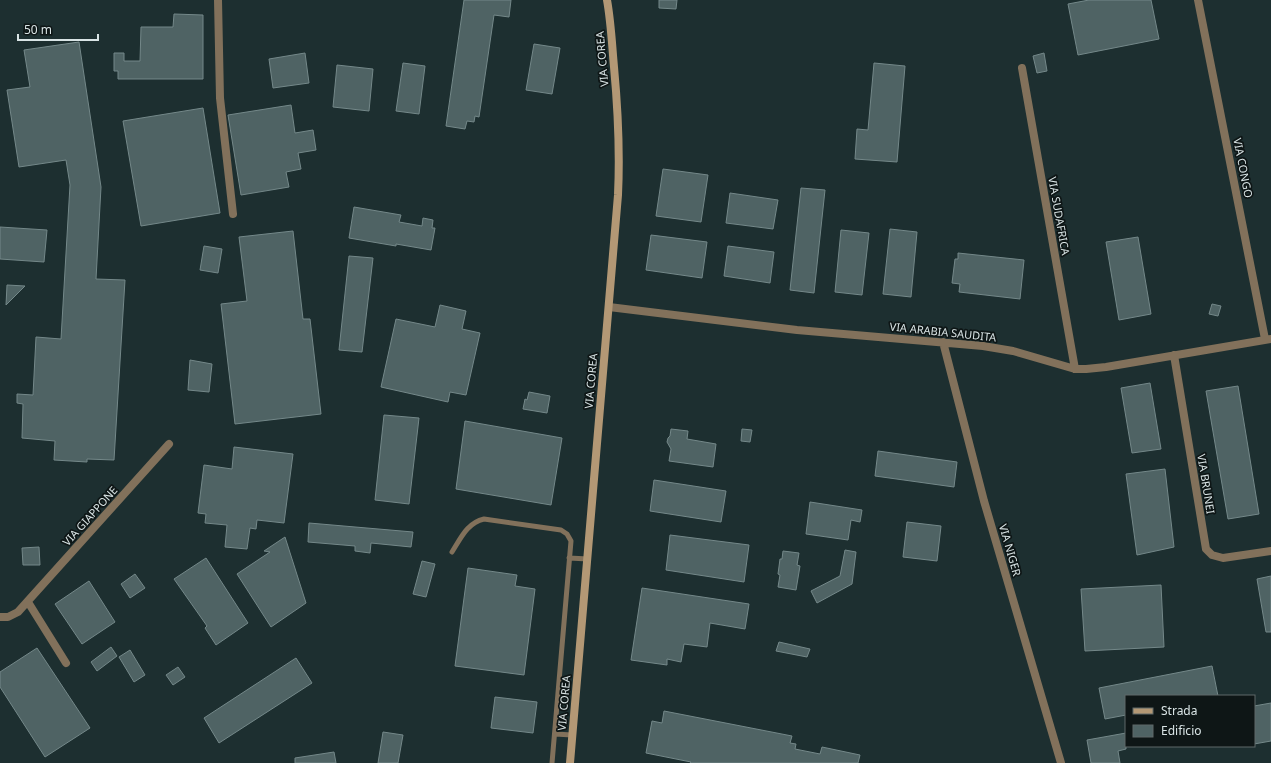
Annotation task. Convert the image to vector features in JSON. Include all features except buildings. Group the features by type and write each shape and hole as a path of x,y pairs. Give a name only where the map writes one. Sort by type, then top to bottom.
{"street":[{"path":"218,0 220,98 233,214"},
{"name":"VIA COREA","path":"570,763 620,159 616,87 610,17 607,0"},
{"name":"VIA CONGO","path":"1198,0 1268,339"},
{"name":"VIA SUDAFRICA","path":"1022,68 1075,369"},
{"name":"VIA ARABIA SAUDITA","path":"608,307 797,330 983,346 1013,351 1075,369 1106,367 1268,339"},
{"name":"VIA NIGER","path":"943,342 986,508 1061,763"},
{"name":"VIA BRUNEI","path":"1174,355 1206,549 1212,555 1223,558 1271,552"},
{"name":"VIA GIAPPONE","path":"0,617 8,617 18,612 28,602 169,444"},
{"path":"28,602 66,663"}],"lane":[{"path":"452,552 469,527 475,521 484,518 561,530 567,534 571,541 552,763"},
{"path":"569,558 588,559"},
{"path":"555,734 572,735"}]}
